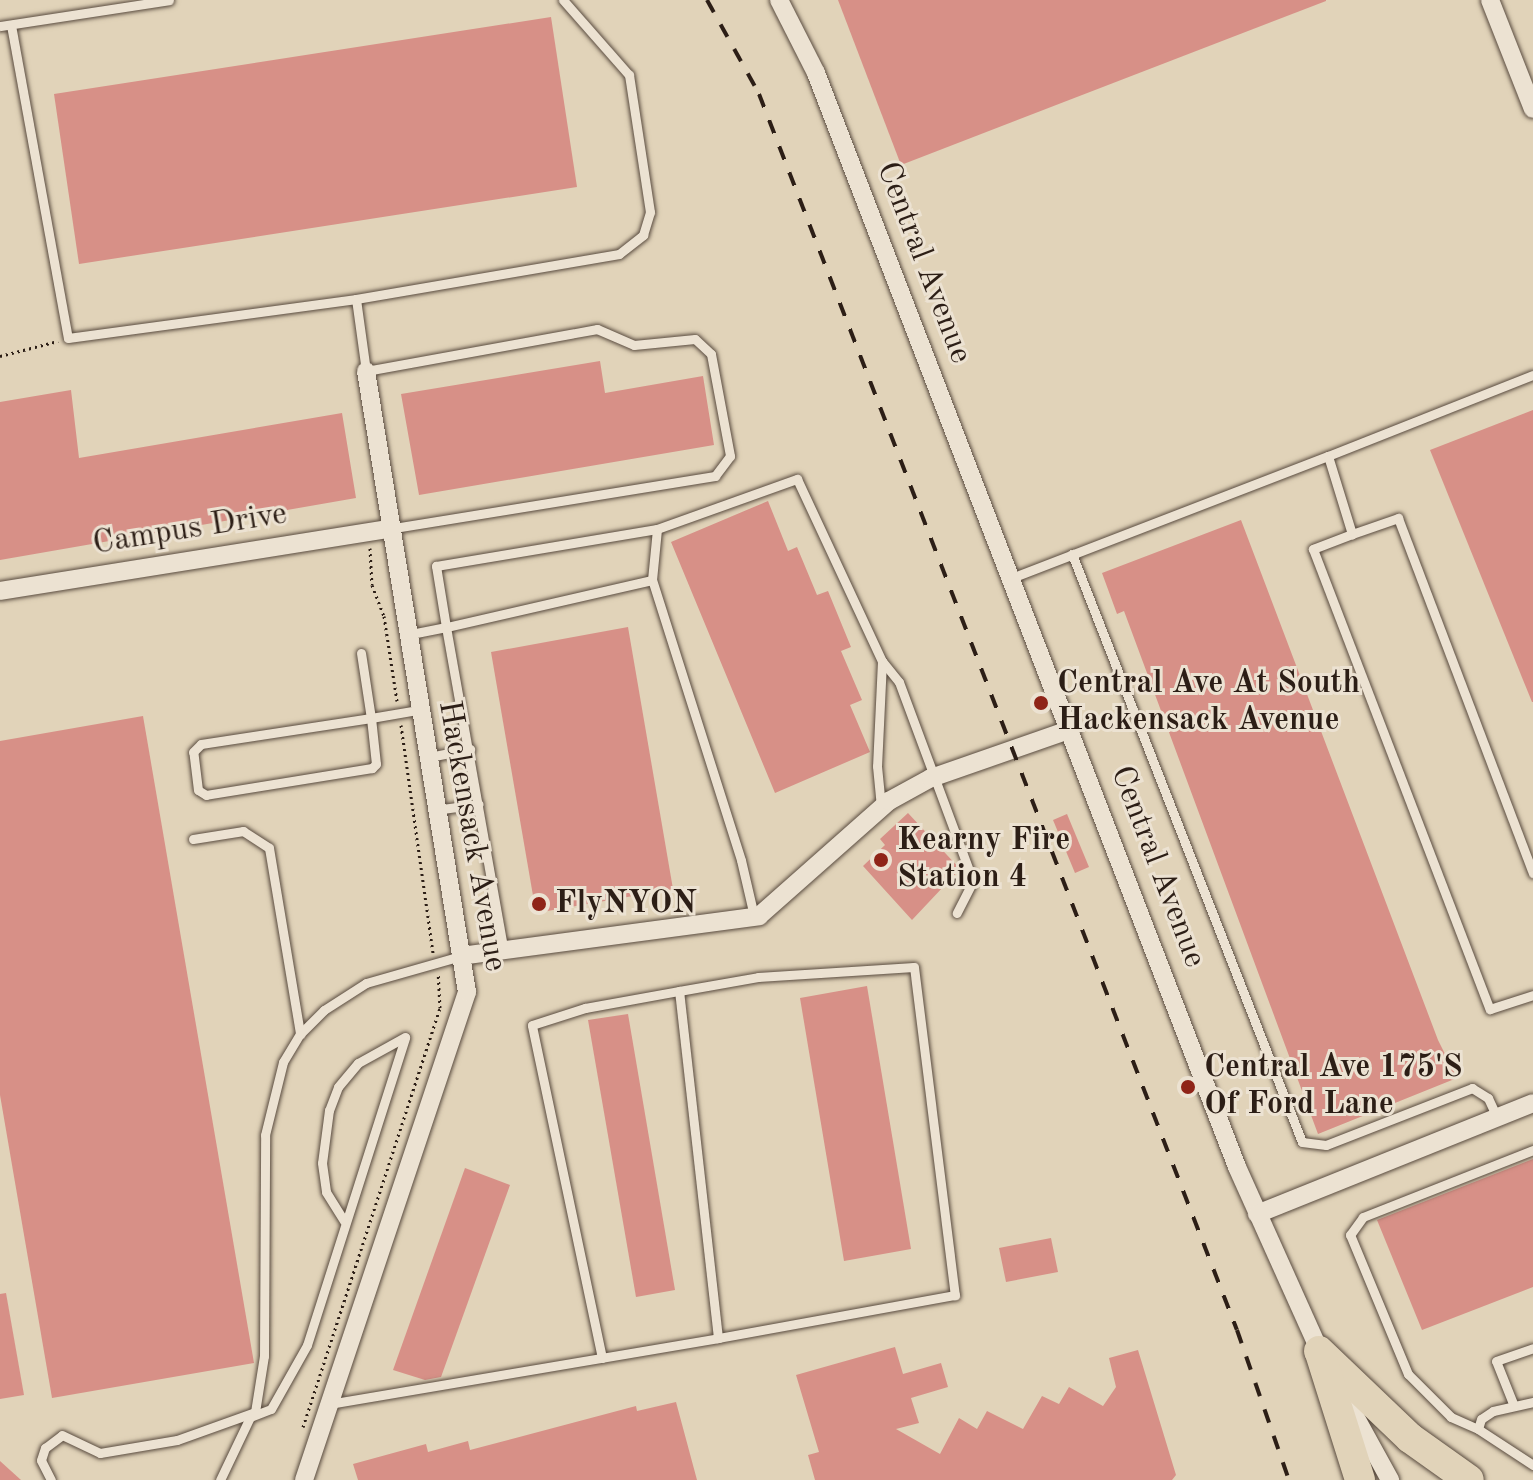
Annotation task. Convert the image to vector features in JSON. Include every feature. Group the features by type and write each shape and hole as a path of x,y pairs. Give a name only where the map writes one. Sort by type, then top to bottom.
{"highway":[{"path":"1319,1351 1360,1480"},
{"path":"1319,1351 1410,1438 1469,1480"}],"street":[{"name":"Central Avenue","path":"779,0 816,73 1014,577 1257,1214 1319,1351 1390,1480"},
{"path":"1490,0 1533,109"},
{"name":"Hackensack Avenue","path":"304,1480 460,1025 467,992 425,758 366,371"},
{"name":"Campus Drive","path":"0,591 389,529"},
{"path":"461,956 504,953 754,917 881,807 936,776 1072,729"},
{"path":"1257,1214 1533,1103"}],"lane":[{"path":"0,26 169,0"},
{"path":"11,25 68,338 356,299 619,254 643,235 650,212 629,75 563,0"},
{"path":"356,299 366,371 597,329 634,345 695,339 711,354 730,456 715,476 389,529"},
{"path":"1014,577 1533,375"},
{"path":"1328,456 1352,534"},
{"path":"504,953 436,566 657,529 797,479 882,661 899,682 936,776 973,881 957,913"},
{"path":"1533,873 1398,518 1313,549 1490,1009 1533,994"},
{"path":"657,529 652,580 741,860 754,917"},
{"path":"1072,554 1302,1142 1326,1145 1472,1088 1488,1098 1497,1117"},
{"path":"406,635 652,580"},
{"path":"361,653 371,718 372,768 206,795 198,790 193,752 201,744 371,718 418,710"},
{"path":"881,807 877,766 882,661"},
{"path":"425,758 470,749"},
{"path":"434,810 479,804"},
{"path":"193,839 243,831 269,848 300,1034"},
{"path":"220,1480 250,1417 259,1405 264,1356 265,1135 283,1062 300,1034 366,983 461,956"},
{"path":"329,1404 602,1358 718,1338 955,1295 914,967 758,977 585,1008 532,1025 602,1358"},
{"path":"679,991 718,1338"},
{"path":"51,1480 41,1460 45,1448 62,1435 100,1453 177,1440 271,1409 301,1357 405,1037 358,1063 338,1087 329,1110 322,1163 326,1192 344,1221"},
{"path":"1533,1150 1363,1217 1350,1235 1408,1374 1451,1417 1478,1429 1533,1465"},
{"path":"1514,1406 1496,1361 1533,1348"},
{"path":"1478,1429 1481,1419 1493,1411 1533,1402"}],"path":[{"path":"0,356 68,338"},
{"path":"370,532 372,585 384,616 429,937"},
{"path":"303,1428 440,1008 440,977"}],"building":[{"path":"838,0 1326,0 1326,1 901,165"},
{"path":"551,17 577,187 79,264 54,94"},
{"path":"600,361 605,393 703,376 714,445 419,495 401,394"},
{"path":"71,390 79,458 342,413 356,498 0,560 0,402"},
{"path":"1533,410 1533,702 1532,702 1430,450"},
{"path":"768,501 788,551 797,547 817,595 828,591 851,647 841,651 862,700 850,705 870,752 775,793 671,542"},
{"path":"1241,520 1438,1040 1457,1078 1318,1134 1124,611 1117,614 1102,573"},
{"path":"628,627 673,889 536,913 491,652"},
{"path":"143,716 254,1363 52,1398 0,1095 0,741"},
{"path":"908,813 960,869 912,920 863,866 885,845 880,839"},
{"path":"1067,814 1089,867 1075,873 1053,820"},
{"path":"867,986 911,1249 844,1261 800,998"},
{"path":"628,1014 675,1290 636,1297 588,1020"},
{"path":"1533,1159 1533,1287 1422,1330 1377,1220"},
{"path":"465,1168 510,1185 441,1377 425,1380 393,1370"},
{"path":"1051,1238 1058,1272 1006,1282 999,1248"},
{"path":"6,1293 24,1395 0,1399 0,1294"},
{"path":"895,1347 903,1374 941,1363 948,1387 911,1398 919,1423 896,1429 940,1454 959,1418 977,1429 987,1411 1023,1429 1042,1396 1059,1404 1069,1387 1103,1406 1116,1387 1109,1358 1138,1350 1176,1475 1172,1480 815,1480 808,1455 819,1452 796,1375"},
{"path":"676,1402 697,1480 358,1480 353,1464 426,1444 428,1452 468,1441 470,1450 636,1406 637,1411"},
{"path":"0,1461 21,1480 0,1480"}],"railway":[{"path":"707,0 759,94 1237,1330 1289,1480"}],"place":[{"name":"Central Ave At South Hackensack Avenue","path":"1041,703"},
{"name":"Kearny Fire Station 4","path":"881,860"},
{"name":"FlyNYON","path":"539,904"},
{"name":"Central Ave 175'S Of Ford Lane","path":"1188,1087"}]}
